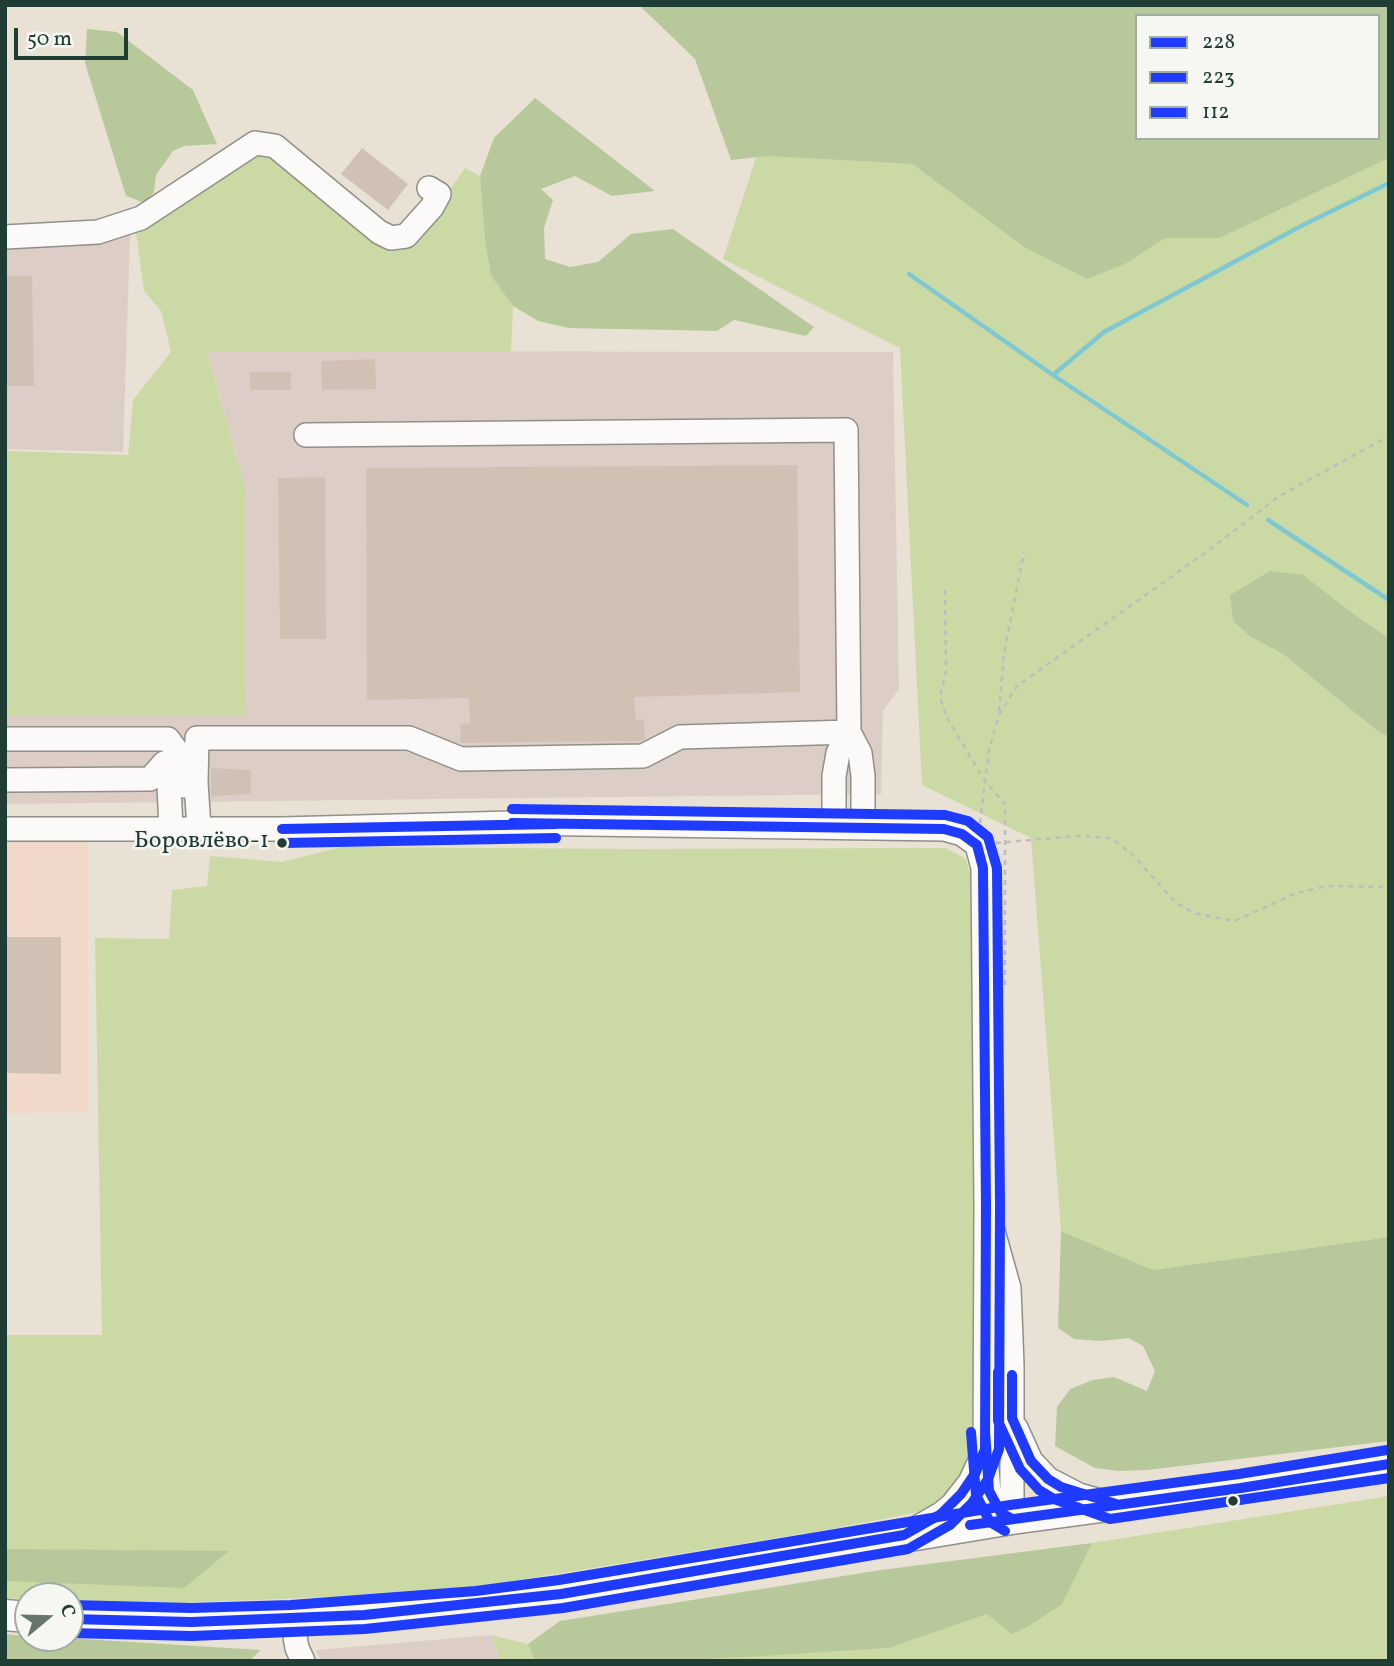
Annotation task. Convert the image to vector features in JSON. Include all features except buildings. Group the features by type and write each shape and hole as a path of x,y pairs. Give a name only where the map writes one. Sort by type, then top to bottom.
{"main road":[{"path":"84,1619 191,1622 292,1619 465,1606 561,1594 904,1535 1389,1464"}],"street":[{"path":"5,237 97,232 141,218 255,143 275,146 379,233 391,238 406,236 432,207 439,194 429,188"},
{"path":"306,435 846,430 849,732 860,754 863,827"},
{"path":"834,827 834,776 838,753 849,732"},
{"path":"185,828 196,783 198,738 409,738 461,759 643,756 680,737 849,732"},
{"path":"168,739 182,758 185,828"},
{"path":"168,739 168,765 185,828"},
{"path":"5,740 168,739"},
{"path":"5,780 150,779 164,763 168,765"},
{"path":"5,829 282,829 512,823 863,827 944,829 962,834 977,845 983,868 985,1449 989,1491 1001,1513 1012,1519 1009,1288 986,1206"},
{"path":"1012,1418 1031,1461 1048,1479 1079,1495 1113,1505"},
{"path":"904,1535 952,1505 976,1472 985,1449"},
{"path":"292,1619 297,1648 303,1661"}],"path":[{"path":"999,715 1017,686 1198,558 1278,497 1389,436"},
{"path":"1024,552 1004,653 999,715 989,750 977,845 1077,836 1111,838 1132,855 1175,902 1194,913 1234,921 1297,893 1327,886 1389,887"}],"shaded area":[{"path":"130,234 123,452 5,449 5,243"},
{"path":"207,351 893,352 899,689 883,711 881,794 5,804 5,716 246,714 245,487"},
{"path":"88,838 88,1112 5,1114 5,840"},
{"path":"491,1635 501,1661 321,1661 316,1650"}],"green space":[{"path":"639,5 1389,5 1389,158 1220,238 1165,238 1127,263 1087,279 1024,247 912,164 768,156 731,160 695,59"},
{"path":"87,29 117,32 193,90 217,144 184,146 173,151 156,175 154,192 145,203 126,196 85,63"},
{"path":"535,98 655,191 612,196 575,176 541,189 553,200 544,228 545,259 570,267 598,262 631,234 673,229 814,327 806,336 734,320 717,331 569,328 538,321 513,306 491,276 485,241 480,176 494,138"},
{"path":"273,151 381,241 419,234 465,168 480,176 485,241 491,276 513,306 511,352 207,352 245,487 246,715 5,716 5,451 128,455 133,400 171,352 161,311 144,291 136,232 251,152"},
{"path":"757,155 912,164 1024,247 1127,263 1165,238 1220,238 1389,158 1389,638 1355,615 1251,637 1283,654 1381,734 1389,736 1389,1237 1153,1270 1061,1231 1031,838 922,785 900,348 723,259"},
{"path":"1270,571 1303,575 1389,638 1389,736 1381,734 1283,654 1251,637 1233,621 1230,595"},
{"path":"342,847 946,848 966,859 973,885 973,1442 962,1474 945,1498 924,1511 831,1529 445,1592 135,1605 84,1603 84,1582 14,1582 14,1598 5,1598 5,1335 102,1335 95,938 169,939 172,890 207,886 210,856 281,862"},
{"path":"1061,1231 1153,1270 1389,1237 1389,1441 1119,1471 1095,1468 1055,1446 1057,1407 1070,1389 1093,1380 1114,1377 1147,1391 1155,1371 1143,1346 1129,1338 1101,1341 1074,1339 1058,1328"},
{"path":"997,1305 1000,1309 1003,1491 995,1491"},
{"path":"1389,1496 1389,1661 661,1661 889,1648 987,1614 1077,1572 1092,1543"},
{"path":"1092,1543 1062,1604 1012,1634 987,1614 889,1648 661,1661 535,1661 528,1644 560,1621 881,1570"},
{"path":"5,1549 229,1551 184,1588 5,1581"},
{"path":"5,1634 14,1635 14,1652 84,1652 84,1639 261,1650 249,1661 5,1661"},
{"path":"491,1635 528,1644 535,1661 501,1661"}],"waterway":[{"path":"1053,375 1104,332 1303,225 1389,183"},
{"path":"909,274 1053,375 1247,505"},
{"path":"1268,520 1389,600"}],"transit line":[{"name":"223","path":"84,1633 192,1636 365,1629 563,1608 908,1549 950,1525 972,1503 988,1479 999,1449 1000,1206 997,868 988,837 968,821 945,815 512,809"},
{"name":"228","path":"84,1619 191,1622 364,1615 561,1594 904,1535 941,1514 961,1494 976,1472 985,1449 986,1206 983,868 977,845 962,834 944,829 512,823"},
{"name":"228","path":"282,829 556,824"},
{"name":"223","path":"282,843 556,838"},
{"name":"223","path":"998,1372 998,1421 1020,1469 1039,1490 1054,1499 1110,1519 1389,1478"},
{"name":"228","path":"1012,1375 1012,1418 1031,1461 1048,1479 1061,1487 1116,1504"},
{"name":"228","path":"985,1431 989,1491 1001,1513 1012,1519"},
{"name":"223","path":"971,1432 976,1495 990,1522 1005,1531"},
{"name":"112","path":"84,1605 191,1608 291,1605 476,1591 559,1580 1010,1505 1239,1474 1387,1450"},
{"name":"228","path":"970,1525 1241,1488 1389,1464"}],"place":[{"name":"Боровлёво-1","path":"282,843"}]}
